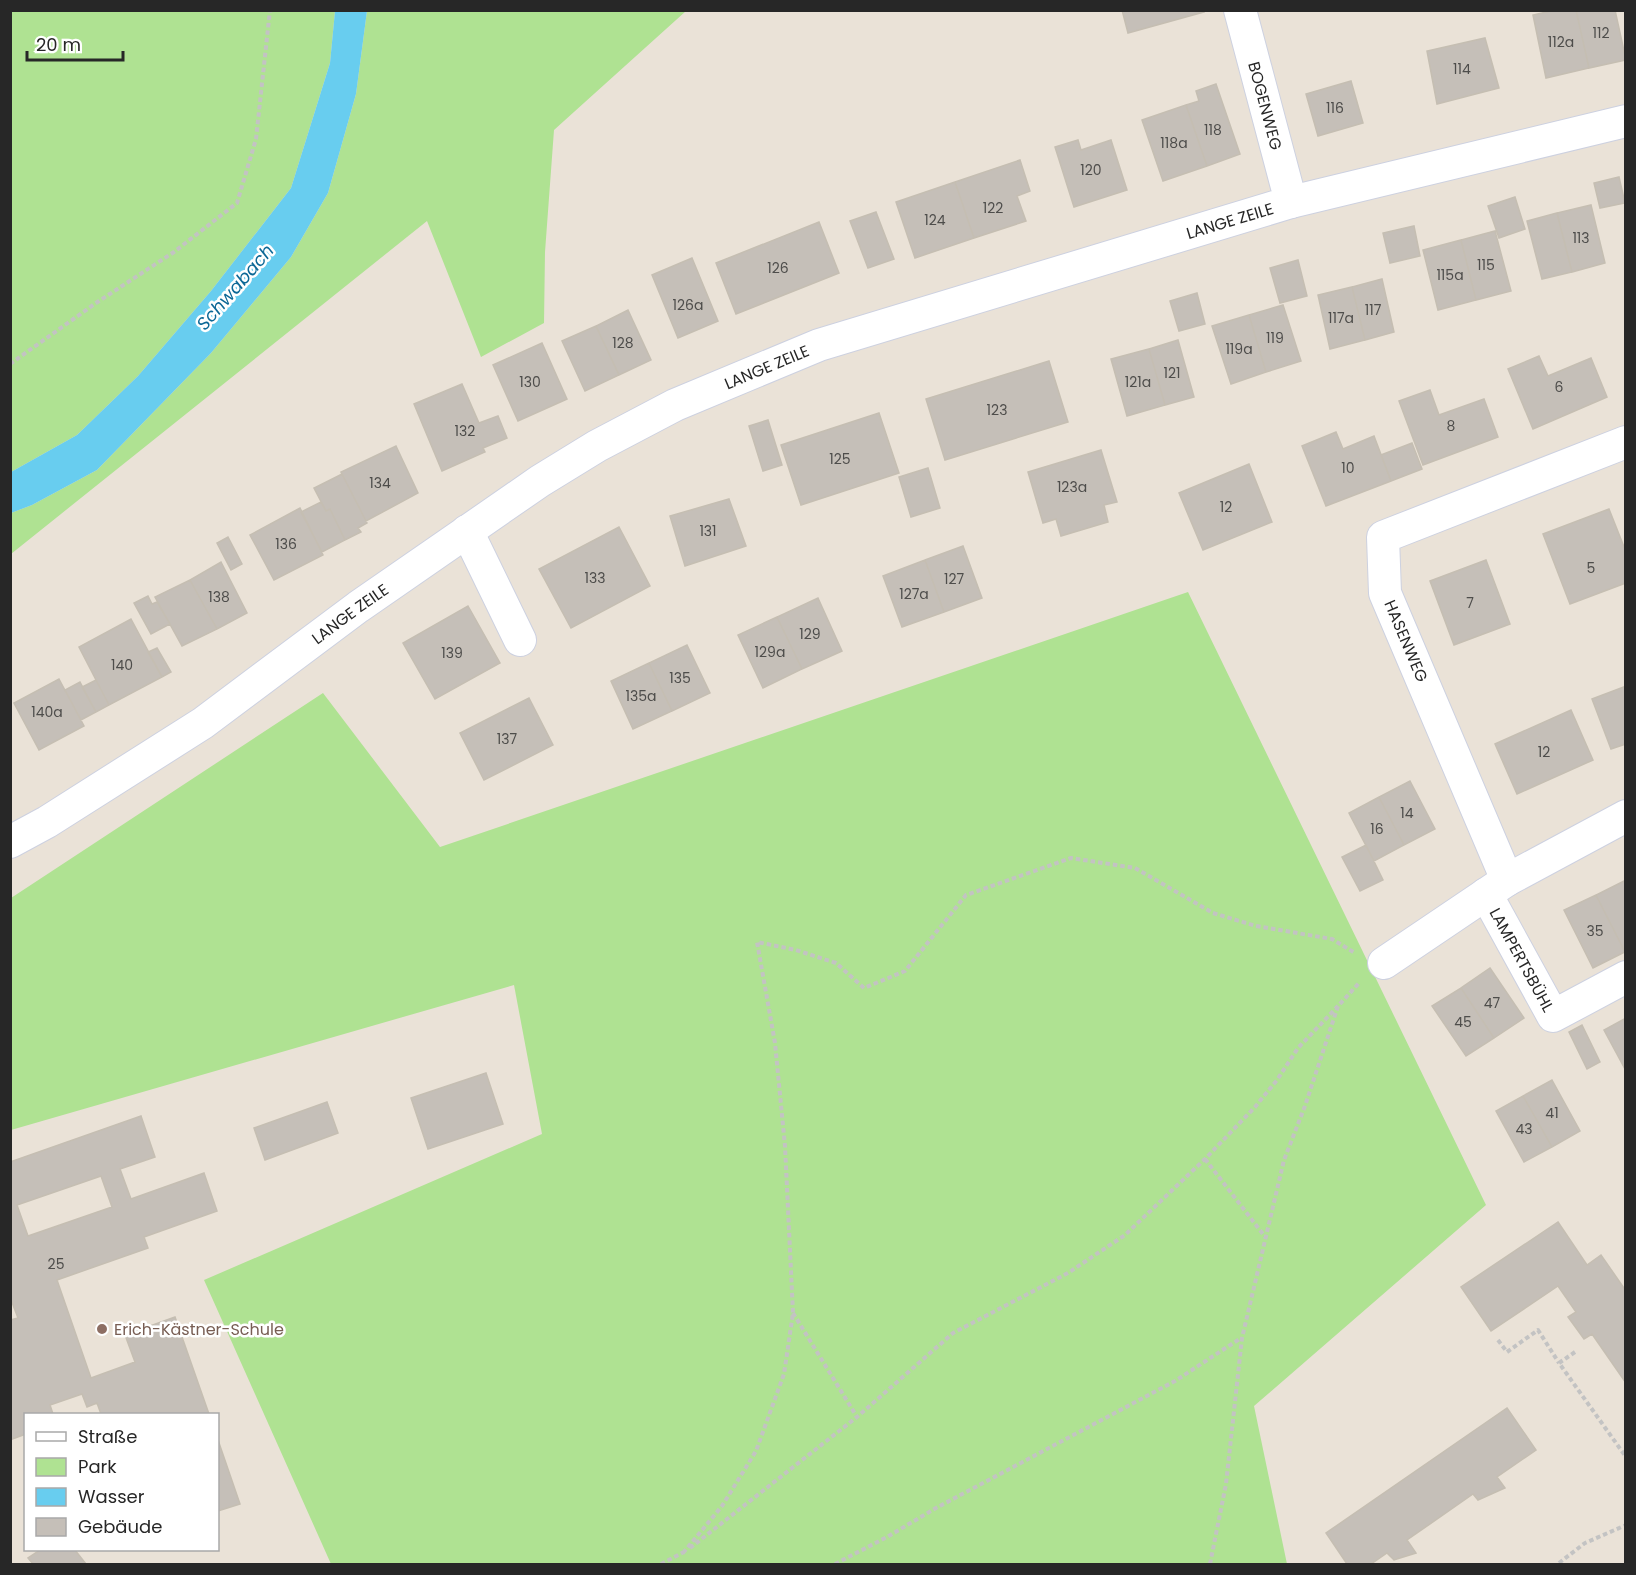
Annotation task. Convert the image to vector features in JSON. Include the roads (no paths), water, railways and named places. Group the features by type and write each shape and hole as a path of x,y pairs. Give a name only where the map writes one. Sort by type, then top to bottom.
{"street":[{"name":"BOGENWEG","path":"1240,10 1291,202"},
{"name":"LANGE ZEILE","path":"10,842 47,822 203,723 358,607 540,481 597,446 675,405 819,345 1291,202 1626,121"},
{"name":"HASENWEG","path":"1497,887 1385,593 1383,537 1626,442"},
{"path":"467,531 520,640"},
{"name":"LAMPERTSBÜHL","path":"1380,966 1497,887 1626,816"},
{"name":"LAMPERTSBÜHL","path":"1497,887 1553,1016 1626,977"}],"water":[{"name":"Schwabach","path":"335,11 367,11 356,94 328,193 291,257 211,353 97,470 32,505 11,513 11,472 77,435 138,376 211,291 291,188 330,63"}],"place":[{"name":"Erich-Kästner-Schule","path":"102,1329"}]}
